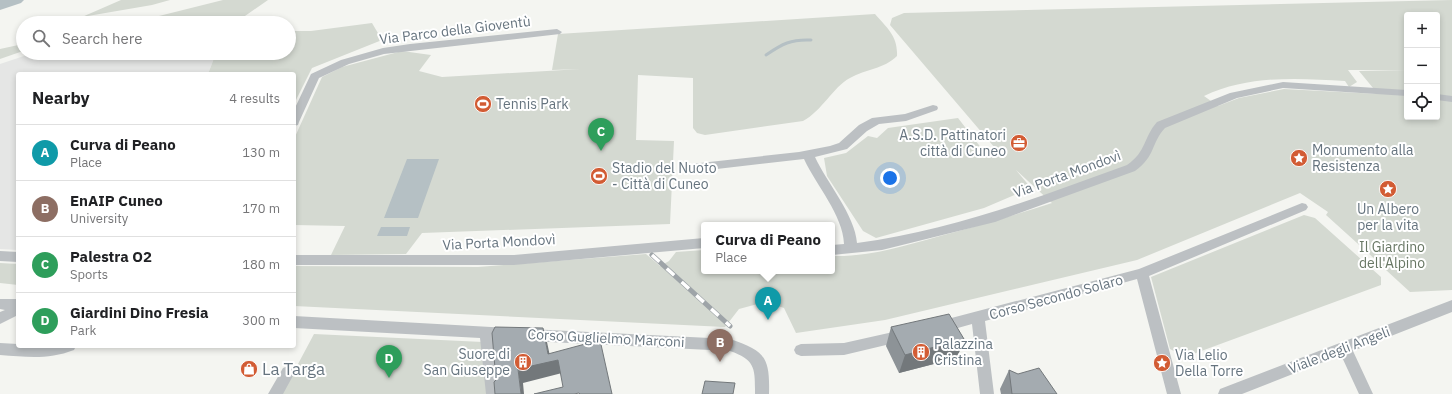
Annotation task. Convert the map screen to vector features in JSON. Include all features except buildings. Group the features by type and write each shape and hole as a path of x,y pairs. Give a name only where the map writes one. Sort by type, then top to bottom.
{"street":[{"name":"Via Parco della Gioventù","path":"296,118 315,76 345,62 383,51 410,47 557,32"},
{"name":"Via Porta Mondovì","path":"835,250 882,245 995,217 1131,168 1144,157 1155,130 1161,125 1234,95 1283,85 1404,94"},
{"path":"1440,97 1452,99"},
{"path":"691,168 808,155 843,146 863,128 876,121 906,116 934,108"},
{"path":"808,155 846,226 852,245 851,249"},
{"name":"Corso Secondo Solaro","path":"930,330 1142,273 1302,208"},
{"name":"Via Porta Mondovì","path":"296,260 492,260 701,243"},
{"path":"0,256 16,257"},
{"path":"1142,273 1174,394"},
{"path":"0,304 16,306"},
{"name":"Viale degli Angeli","path":"1225,394 1452,306"},
{"path":"0,318 11,313 16,308"},
{"path":"978,318 987,394"},
{"name":"Corso Guglielmo Marconi","path":"296,322 730,345 748,350 758,359 763,370 762,394"},
{"path":"487,333 493,394"},
{"path":"801,350 844,349 916,333"},
{"path":"1344,347 1366,394"},
{"path":"0,349 44,352 64,348"},
{"path":"274,394 288,372"}],"shaded area":[{"path":"16,59 16,60 213,60 209,72 16,72 16,250 0,249 0,64"},
{"path":"407,159 439,159 418,218 384,218"},
{"path":"381,227 410,227 407,236 377,236"}],"green space":[{"path":"121,0 170,0 152,5 84,16"},
{"path":"223,0 268,0 245,16 159,16"},
{"name":"Il Giardino dell'Alpino","path":"1452,0 1452,290 1410,292 1386,270 1380,268 1378,262 1326,215 1328,212 1300,193 1137,260 885,320 796,333 784,308 765,302 739,309 725,327 296,306 296,266 478,267 646,254 660,266 669,261 676,252 701,250 701,274 835,274 835,256 860,255 900,247 1052,203 1016,170 1031,188 984,208 876,238 863,231 827,176 824,158 846,153 868,136 877,138 888,128 958,118 989,158 995,148 890,25 892,18 904,13"},
{"path":"875,14 894,38 897,56 886,64 856,75 844,82 810,117 803,121 705,135 697,133 693,128 693,78 638,75 636,140 674,141 670,224 422,233 406,254 331,255 345,226 296,225 296,135 322,77 342,67 402,51 431,55 419,71 442,77 581,69 552,70 558,34"},
{"path":"372,23 382,40 312,68 296,100 296,72 209,72 213,60 296,60 296,31 311,31"},
{"path":"16,46 16,53 0,59 0,49"},
{"path":"1304,215 1315,218 1381,277 1381,285 1185,357 1170,349 1151,277"},
{"path":"0,263 16,264 16,285 0,283"},
{"path":"314,334 483,342 490,394 282,394"}],"waterway":[{"path":"0,5 16,0"},
{"path":"766,55 792,41 811,40"}],"railway":[{"path":"652,255 730,326"}],"place":[{"name":"Tennis Park","path":"483,104"},
{"name":"A.S.D. Pattinatori città di Cuneo","path":"1019,143"},
{"name":"Palestra O2","path":"601,151"},
{"name":"Monumento alla Resistenza","path":"1299,158"},
{"name":"Stadio del Nuoto - Città di Cuneo","path":"599,176"},
{"name":"Un Albero per la vita","path":"1388,189"},
{"name":"Curva di Peano","path":"768,320"},
{"name":"Palazzina Cristina","path":"921,352"},
{"name":"Suore di San Giuseppe","path":"523,362"},
{"name":"EnAIP Cuneo","path":"720,362"},
{"name":"Via Lelio Della Torre","path":"1162,363"},
{"name":"La Targa","path":"249,369"},
{"name":"Giardini Dino Fresia","path":"389,378"}]}
